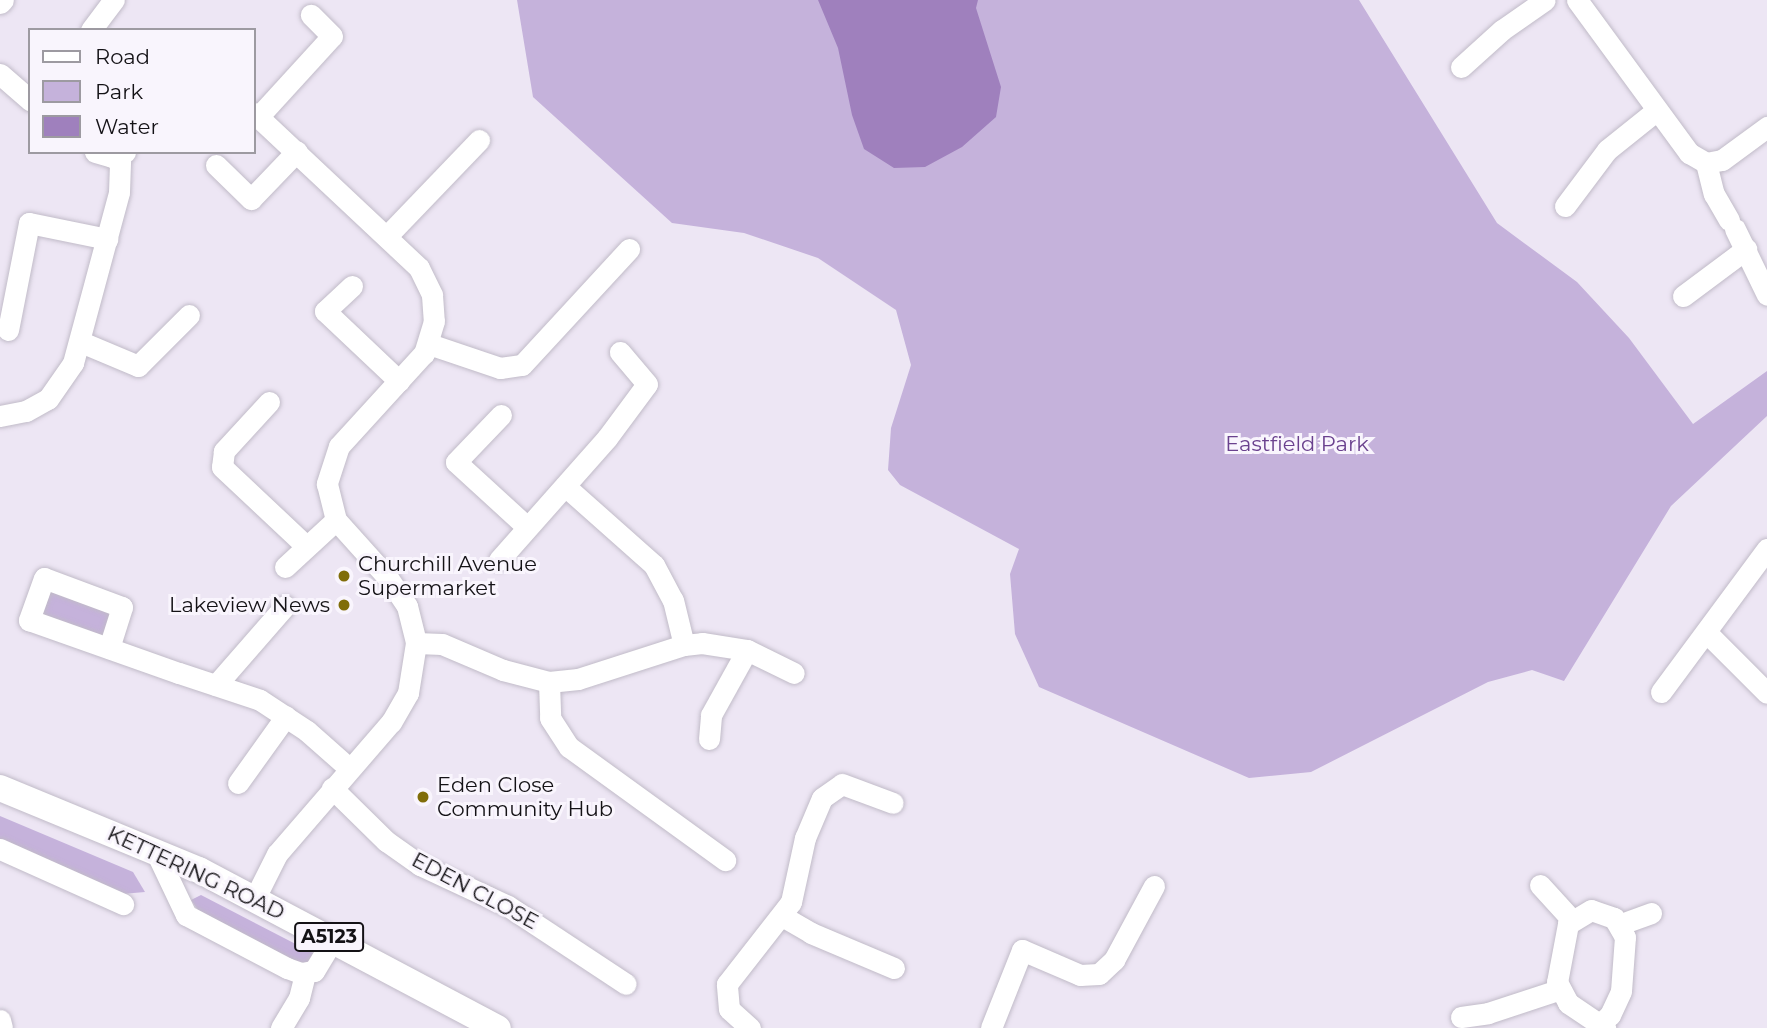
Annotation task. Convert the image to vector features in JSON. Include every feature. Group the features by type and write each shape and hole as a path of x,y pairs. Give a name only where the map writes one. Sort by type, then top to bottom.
{"main road":[{"name":"KETTERING ROAD","path":"0,788 199,870 498,1028"}],"street":[{"path":"93,28 114,0"},
{"path":"1461,67 1545,0"},
{"path":"1577,0 1689,153 1706,163 1722,160 1767,127"},
{"path":"255,898 277,853 400,709 413,676 416,643 398,591 336,520 328,491 333,458 349,434 399,381 429,344 434,308 428,282 387,236 256,114 332,36 311,15"},
{"path":"0,74 28,98"},
{"path":"1566,206 1606,150 1657,110"},
{"path":"387,236 479,140"},
{"path":"216,165 251,199 297,151"},
{"path":"0,415 26,411 48,399 66,379 81,342 107,239 121,177 122,154"},
{"path":"1706,163 1714,194 1746,249 1767,295"},
{"path":"8,330 29,223 107,239"},
{"path":"429,344 500,368 522,365 629,249"},
{"path":"1684,296 1746,249"},
{"path":"352,286 325,311 399,381"},
{"path":"81,342 138,366 189,315"},
{"path":"499,560 565,486 647,384 620,352"},
{"path":"269,402 227,447 222,467 305,545"},
{"path":"501,415 456,461 527,527"},
{"path":"565,486 654,565 673,600 684,645"},
{"path":"285,567 305,545 336,520"},
{"path":"1661,692 1767,549"},
{"path":"216,685 285,606"},
{"path":"1706,632 1767,693"},
{"path":"416,643 453,647 503,670 549,682 578,679 684,645 720,644 747,650 793,673"},
{"path":"109,648 216,685 286,716 349,768"},
{"path":"709,739 711,715 747,650"},
{"path":"549,682 550,718 569,747 725,860"},
{"path":"239,783 286,716"},
{"path":"750,1028 729,1009 727,984 782,916 799,879 805,838 828,790 851,786 893,803"},
{"name":"EDEN CLOSE","path":"332,788 386,841 420,864 508,906 626,984"},
{"path":"0,849 123,904"},
{"path":"156,852 191,918 305,974"},
{"path":"177,896 199,870"},
{"path":"1540,885 1571,919"},
{"path":"991,1028 1022,950 1080,975 1099,974 1114,960 1154,886"},
{"path":"1621,924 1625,937 1624,976 1617,1002 1603,1025 1580,1013 1558,990 1560,949 1571,919 1591,910 1621,924 1651,913"},
{"path":"782,916 810,933 894,968"},
{"path":"281,1028 299,999 305,974 318,967 332,939"},
{"path":"1461,1017 1488,1013 1558,990"},
{"path":"0,1020 2,1028"}],"green space":[{"name":"Eastfield Park","path":"517,0 1359,0 1497,223 1577,282 1629,338 1693,424 1767,371 1767,416 1671,506 1564,681 1532,670 1488,682 1311,772 1249,778 1039,687 1015,634 1010,574 1019,549 900,485 888,470 891,428 911,365 896,310 818,258 744,233 672,223 533,97"},
{"path":"50,588 107,604 113,619 102,635 45,619 38,605"},
{"path":"0,816 133,872 145,892 122,894 0,842"},
{"path":"201,895 313,953 307,971 198,910 191,900"}],"water":[{"path":"818,0 978,0 976,8 1001,87 996,117 962,147 925,167 894,168 864,149 852,115 838,48"}],"place":[{"name":"Churchill Avenue Supermarket","path":"344,576"},
{"name":"Lakeview News","path":"344,605"},
{"name":"Eden Close Community Hub","path":"423,797"}]}
